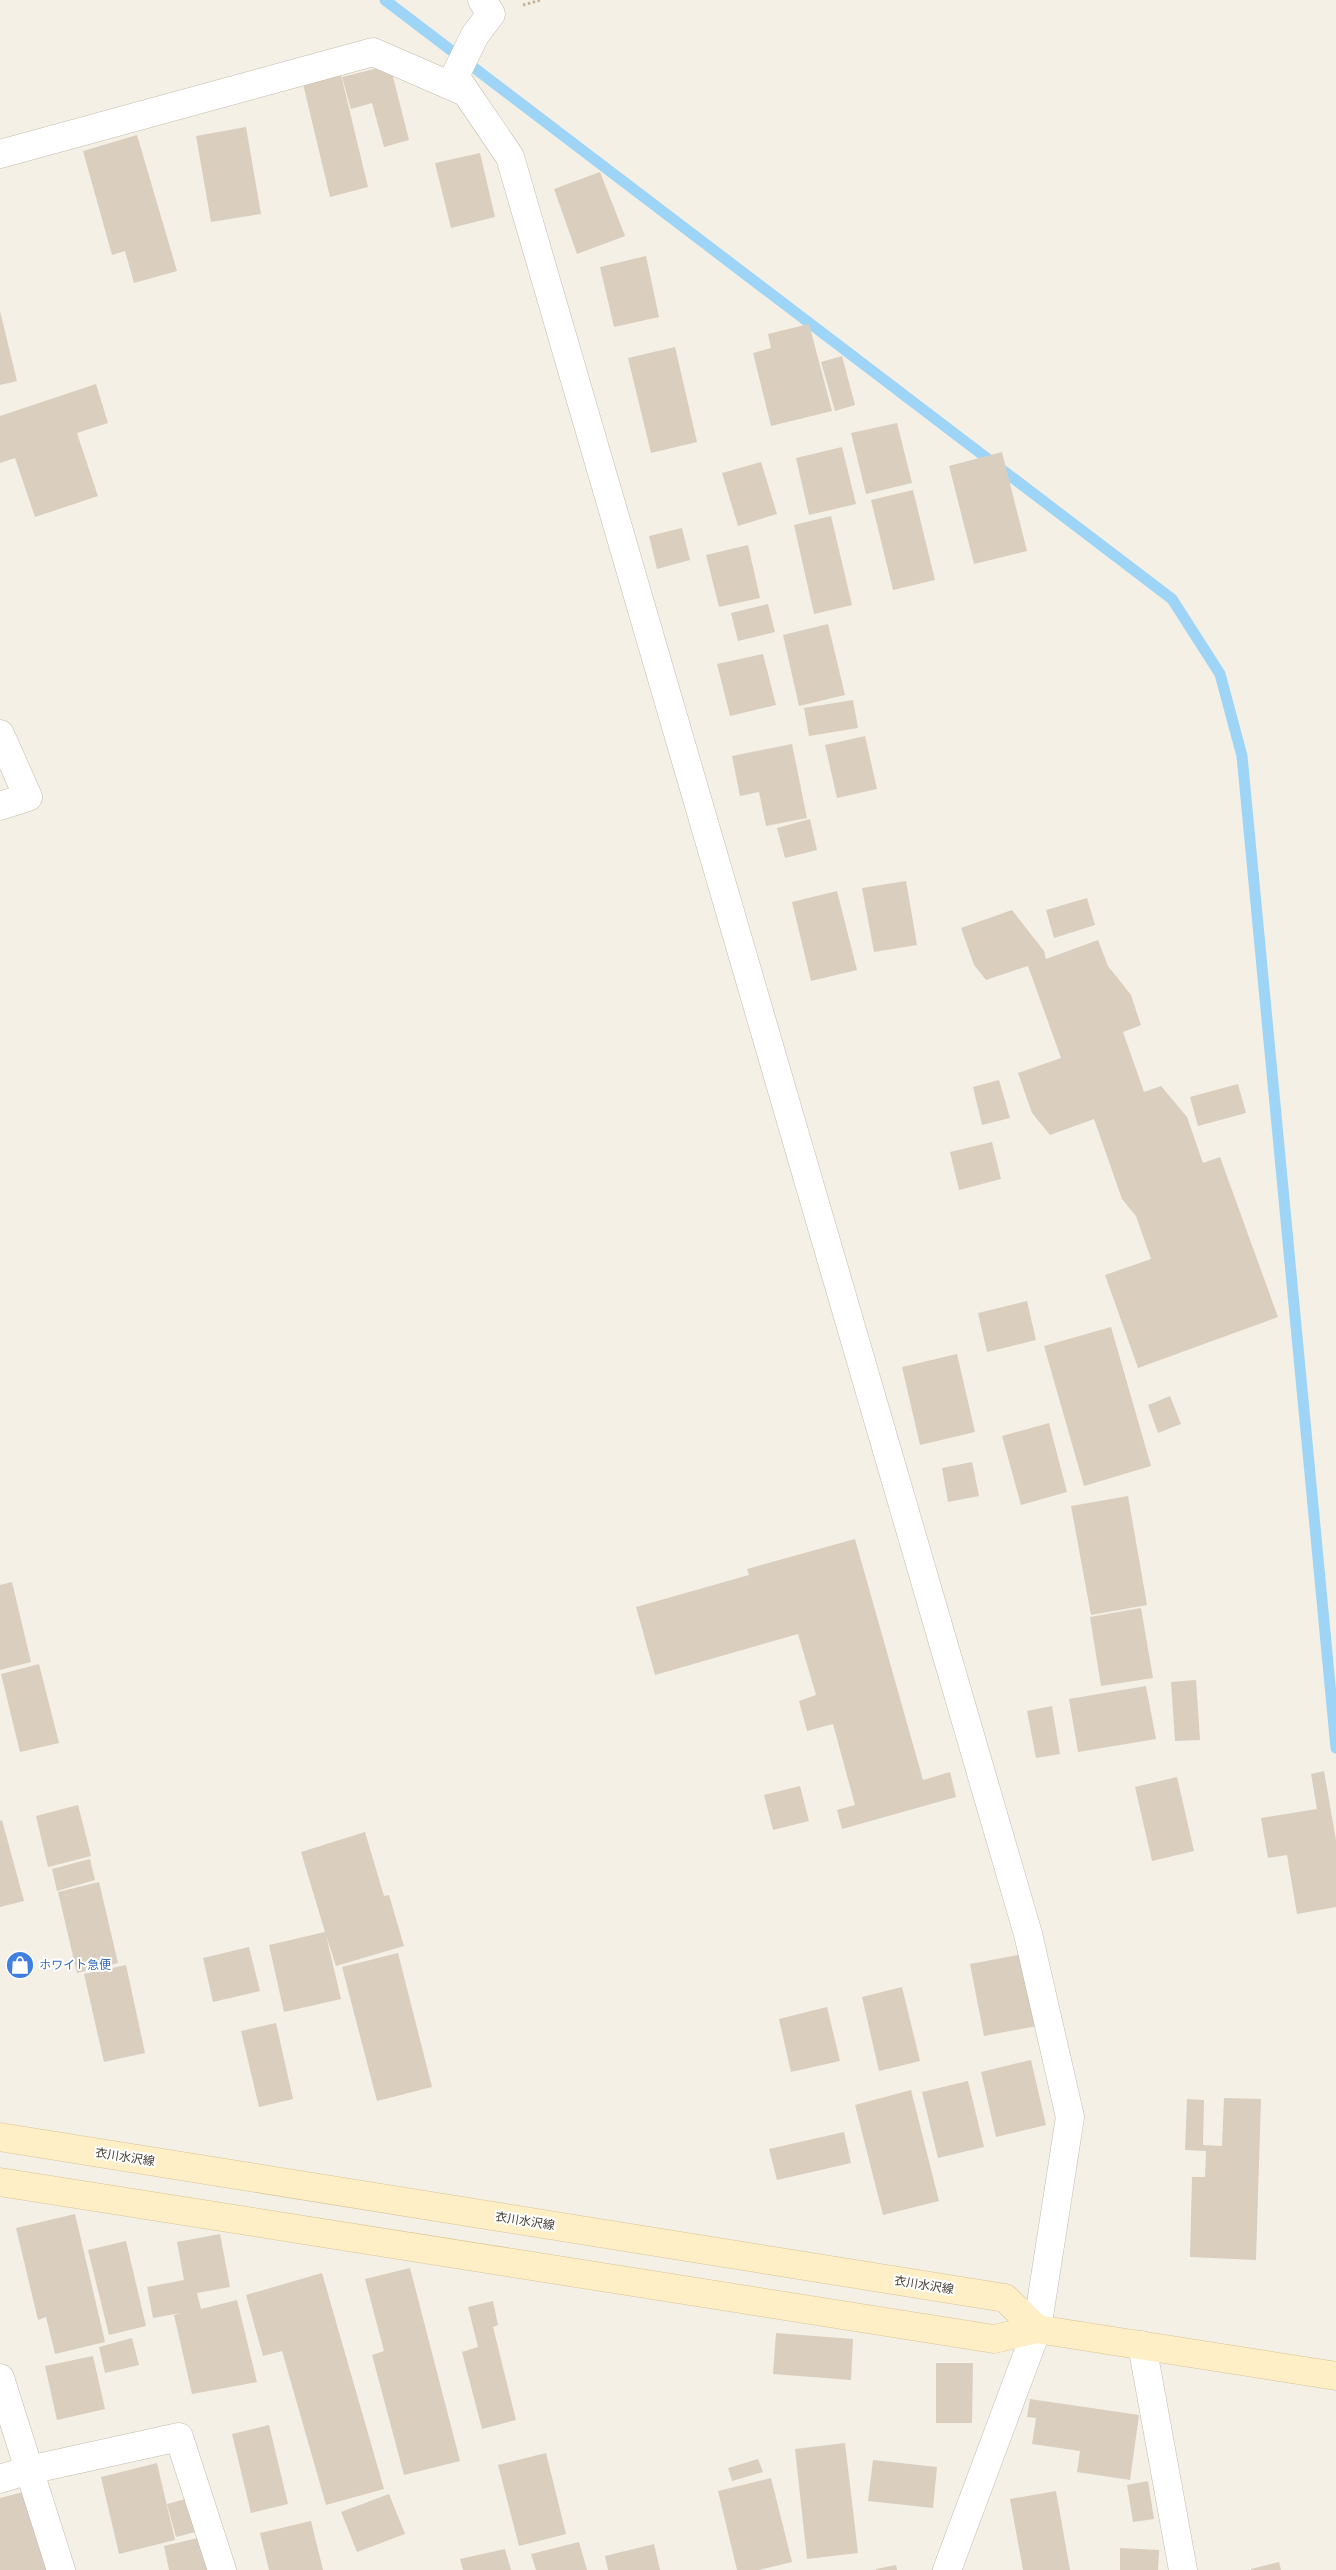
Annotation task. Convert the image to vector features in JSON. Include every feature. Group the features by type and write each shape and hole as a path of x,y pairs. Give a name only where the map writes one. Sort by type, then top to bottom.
{"main road":[{"name":"衣川水沢線","path":"0,2137 1005,2298 1037,2328"},
{"path":"0,2182 994,2339 1037,2328 1336,2376"}],"street":[{"path":"460,84 475,35 492,14 482,0"},
{"path":"0,154 373,52 460,84 510,157 1028,1934 1070,2118 1037,2328 948,2570"},
{"path":"0,734 28,797 0,806"},
{"path":"1142,2345 1183,2570"},
{"path":"0,2378 61,2570"},
{"path":"0,2479 29,2470 180,2437 222,2570"}],"building":[{"path":"390,65 409,140 384,147 372,103 351,109 342,77"},
{"path":"341,75 368,187 330,197 303,84"},
{"path":"246,127 261,214 211,222 196,136"},
{"path":"137,135 177,271 134,283 125,251 112,255 83,151"},
{"path":"480,153 495,217 451,228 435,163"},
{"path":"600,172 625,236 577,254 554,189"},
{"path":"646,256 659,317 614,327 600,267"},
{"path":"0,311 17,381 0,385"},
{"path":"809,324 832,411 771,426 753,353 771,348 768,334"},
{"path":"675,347 697,442 651,453 628,358"},
{"path":"842,356 855,405 835,411 821,362"},
{"path":"96,384 108,423 77,433 98,496 35,517 15,458 0,463 0,416"},
{"path":"897,423 912,483 866,494 851,433"},
{"path":"842,447 856,504 809,515 796,458"},
{"path":"1002,452 1027,551 974,564 949,466"},
{"path":"761,462 777,514 738,526 722,473"},
{"path":"913,490 935,580 893,590 871,500"},
{"path":"831,516 852,605 814,614 794,525"},
{"path":"682,528 690,560 657,569 649,536"},
{"path":"748,545 760,598 719,607 706,555"},
{"path":"768,604 775,632 738,641 731,613"},
{"path":"828,624 845,695 799,706 783,635"},
{"path":"763,654 776,705 730,716 717,664"},
{"path":"853,700 858,728 809,736 804,708"},
{"path":"865,736 877,789 837,798 825,745"},
{"path":"792,744 807,818 766,826 759,792 740,796 732,756"},
{"path":"810,819 817,850 785,858 777,828"},
{"path":"906,881 917,945 874,952 862,888"},
{"path":"837,891 857,970 811,981 792,902"},
{"path":"1087,898 1095,925 1054,938 1046,910"},
{"path":"1012,910 1044,951 1046,959 1098,940 1108,966 1131,995 1141,1025 1123,1032 1144,1092 1161,1086 1187,1117 1203,1163 1220,1157 1278,1317 1138,1368 1105,1275 1151,1259 1136,1216 1122,1199 1094,1119 1050,1135 1032,1113 1018,1073 1061,1058 1028,966 986,980 974,965 961,928"},
{"path":"999,1080 1010,1118 982,1125 973,1087"},
{"path":"1238,1084 1246,1113 1198,1126 1190,1097"},
{"path":"992,1142 1001,1179 959,1190 950,1152"},
{"path":"1027,1301 1036,1340 987,1352 978,1313"},
{"path":"1111,1327 1151,1466 1084,1486 1044,1346"},
{"path":"957,1354 975,1432 920,1445 902,1367"},
{"path":"1170,1396 1181,1424 1158,1433 1148,1405"},
{"path":"1049,1423 1067,1492 1021,1505 1002,1436"},
{"path":"972,1462 979,1496 948,1502 942,1468"},
{"path":"1128,1496 1147,1605 1091,1615 1071,1506"},
{"path":"855,1539 923,1780 950,1772 956,1797 842,1829 837,1810 855,1805 833,1724 807,1731 799,1701 816,1695 798,1634 655,1675 636,1607 749,1575 747,1569"},
{"path":"12,1582 31,1662 0,1670 0,1585"},
{"path":"1141,1608 1153,1678 1101,1686 1090,1617"},
{"path":"39,1664 59,1743 20,1752 1,1674"},
{"path":"1196,1680 1200,1740 1175,1741 1171,1682"},
{"path":"1146,1686 1156,1739 1078,1752 1069,1699"},
{"path":"1052,1706 1060,1754 1036,1758 1027,1711"},
{"path":"1324,1771 1336,1840 1336,1907 1297,1914 1287,1855 1268,1858 1261,1818 1317,1809 1311,1774"},
{"path":"1177,1777 1194,1851 1152,1861 1135,1787"},
{"path":"800,1786 809,1821 773,1830 764,1795"},
{"path":"78,1805 91,1856 48,1867 36,1816"},
{"path":"2,1820 24,1901 0,1907 0,1821"},
{"path":"365,1832 384,1896 389,1895 404,1946 336,1966 326,1935 341,1999 284,2012 269,1945 325,1932 301,1852"},
{"path":"90,1859 95,1880 57,1891 52,1869"},
{"path":"99,1882 118,1963 77,1973 58,1892"},
{"path":"249,1947 260,1991 213,2002 203,1958"},
{"path":"398,1953 432,2087 377,2101 342,1967"},
{"path":"1023,1954 1037,2026 984,2036 970,1964"},
{"path":"126,1965 145,2053 104,2062 84,1974"},
{"path":"902,1987 920,2061 879,2071 862,1997"},
{"path":"827,2007 840,2061 791,2072 779,2019"},
{"path":"276,2023 293,2099 259,2107 241,2031"},
{"path":"1031,2060 1046,2125 996,2137 981,2072"},
{"path":"968,2081 984,2147 938,2158 922,2092"},
{"path":"911,2090 939,2201 883,2215 855,2105"},
{"path":"1224,2098 1261,2099 1256,2260 1190,2257 1192,2177 1205,2177 1206,2151 1185,2150 1187,2099 1204,2100 1203,2145 1222,2146"},
{"path":"844,2132 851,2163 777,2180 769,2149"},
{"path":"75,2214 105,2342 55,2354 46,2317 38,2320 16,2228"},
{"path":"220,2234 230,2287 197,2293 201,2309 237,2300 257,2382 192,2394 174,2315 181,2313 153,2318 147,2287 184,2280 177,2242"},
{"path":"126,2241 146,2326 109,2335 88,2250"},
{"path":"410,2268 460,2461 404,2475 372,2355 384,2351 365,2279"},
{"path":"322,2273 384,2489 326,2505 282,2351 263,2356 246,2295"},
{"path":"493,2301 498,2325 493,2327 516,2420 482,2429 462,2352 478,2347 468,2307"},
{"path":"776,2333 853,2339 851,2380 773,2374"},
{"path":"132,2338 139,2365 105,2373 99,2347"},
{"path":"93,2356 105,2409 57,2420 45,2366"},
{"path":"936,2363 973,2363 972,2423 936,2423"},
{"path":"1030,2399 1139,2415 1130,2480 1077,2472 1080,2451 1032,2444 1036,2418 1027,2417"},
{"path":"269,2425 288,2504 251,2513 232,2434"},
{"path":"845,2443 858,2553 807,2559 795,2449"},
{"path":"546,2453 566,2534 519,2546 498,2465"},
{"path":"758,2459 763,2472 732,2481 728,2468"},
{"path":"873,2460 937,2467 933,2508 868,2501"},
{"path":"157,2463 175,2540 119,2554 101,2477"},
{"path":"771,2478 792,2562 759,2570 737,2570 718,2491"},
{"path":"1148,2481 1154,2519 1133,2522 1127,2485"},
{"path":"27,2491 48,2570 0,2570 0,2498"},
{"path":"1056,2491 1070,2570 1023,2570 1010,2499"},
{"path":"389,2494 405,2534 357,2552 341,2512"},
{"path":"193,2497 203,2530 176,2537 167,2504"},
{"path":"311,2521 323,2570 269,2570 260,2533"},
{"path":"206,2536 214,2570 169,2570 164,2546"},
{"path":"579,2542 587,2570 536,2570 531,2554"},
{"path":"654,2544 660,2570 608,2570 605,2556"},
{"path":"1120,2548 1159,2550 1158,2570 1120,2570"},
{"path":"505,2549 511,2570 463,2570 460,2559"},
{"path":"1279,2562 1281,2570 1251,2570 1251,2569"},
{"path":"896,2565 897,2570 876,2570 876,2569"}],"waterway":[{"path":"385,0 1172,599 1220,674 1242,756 1336,1748"}],"place":[{"name":"ホワイト急便","path":"20,1965"}]}
